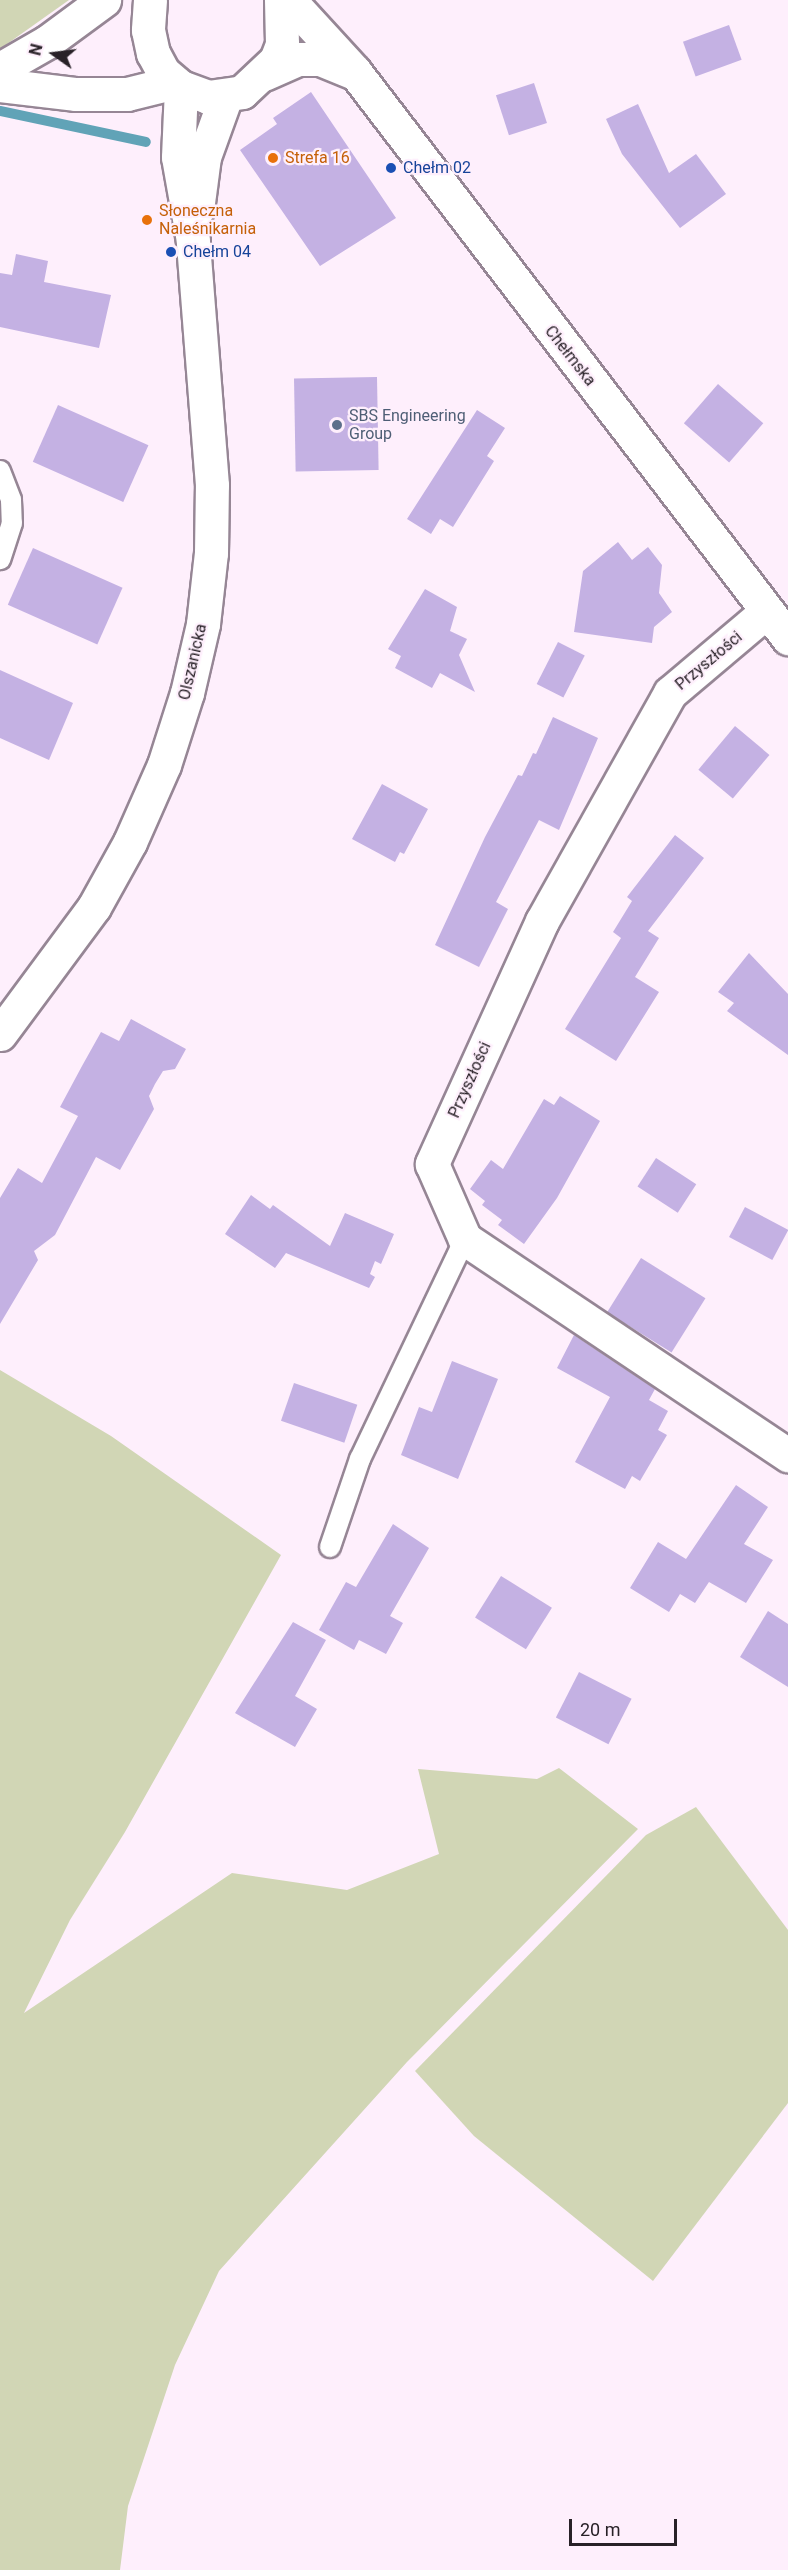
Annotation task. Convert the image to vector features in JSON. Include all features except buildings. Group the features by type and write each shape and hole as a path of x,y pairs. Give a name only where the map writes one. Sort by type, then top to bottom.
{"street":[{"path":"0,69 47,42 105,0"},
{"path":"150,0 148,30 153,52 163,72 194,94 226,96 242,92 264,74 276,60 282,44 281,0"},
{"name":"Chełmska","path":"289,0 355,72 788,638"},
{"path":"264,74 297,59 320,59 355,72"},
{"path":"0,85 76,94 127,94 178,84"},
{"name":"Olszanicka","path":"0,1034 94,907 130,842 164,765 187,693 203,624 212,553 212,485 193,241 178,157 178,84"},
{"name":"Olszanicka","path":"193,241 204,157 226,96"},
{"name":"Przyszłości","path":"465,1239 432,1164 542,921 670,693 767,611"},
{"path":"465,1239 788,1455"}],"lane":[{"path":"0,471 10,500 12,523 0,559"},
{"path":"330,1547 360,1459 465,1239"}],"green space":[{"path":"0,0 69,0 0,49"},
{"path":"0,1370 111,1436 281,1555 125,1832 70,1920 24,2013 232,1873 347,1890 439,1854 418,1769 537,1779 559,1768 638,1829 407,2062 219,2271 175,2365 128,2506 120,2570 0,2570"},
{"path":"696,1807 788,1930 788,2103 653,2281 474,2136 415,2071 646,1835"}],"waterway":[{"path":"0,111 146,142"}],"place":[{"name":"Strefa 16","path":"273,158"},
{"name":"Chełm 02","path":"391,168"},
{"name":"Słoneczna Naleśnikarnia","path":"147,220"},
{"name":"Chełm 04","path":"171,252"},
{"name":"SBS Engineering Group","path":"337,425"}]}
